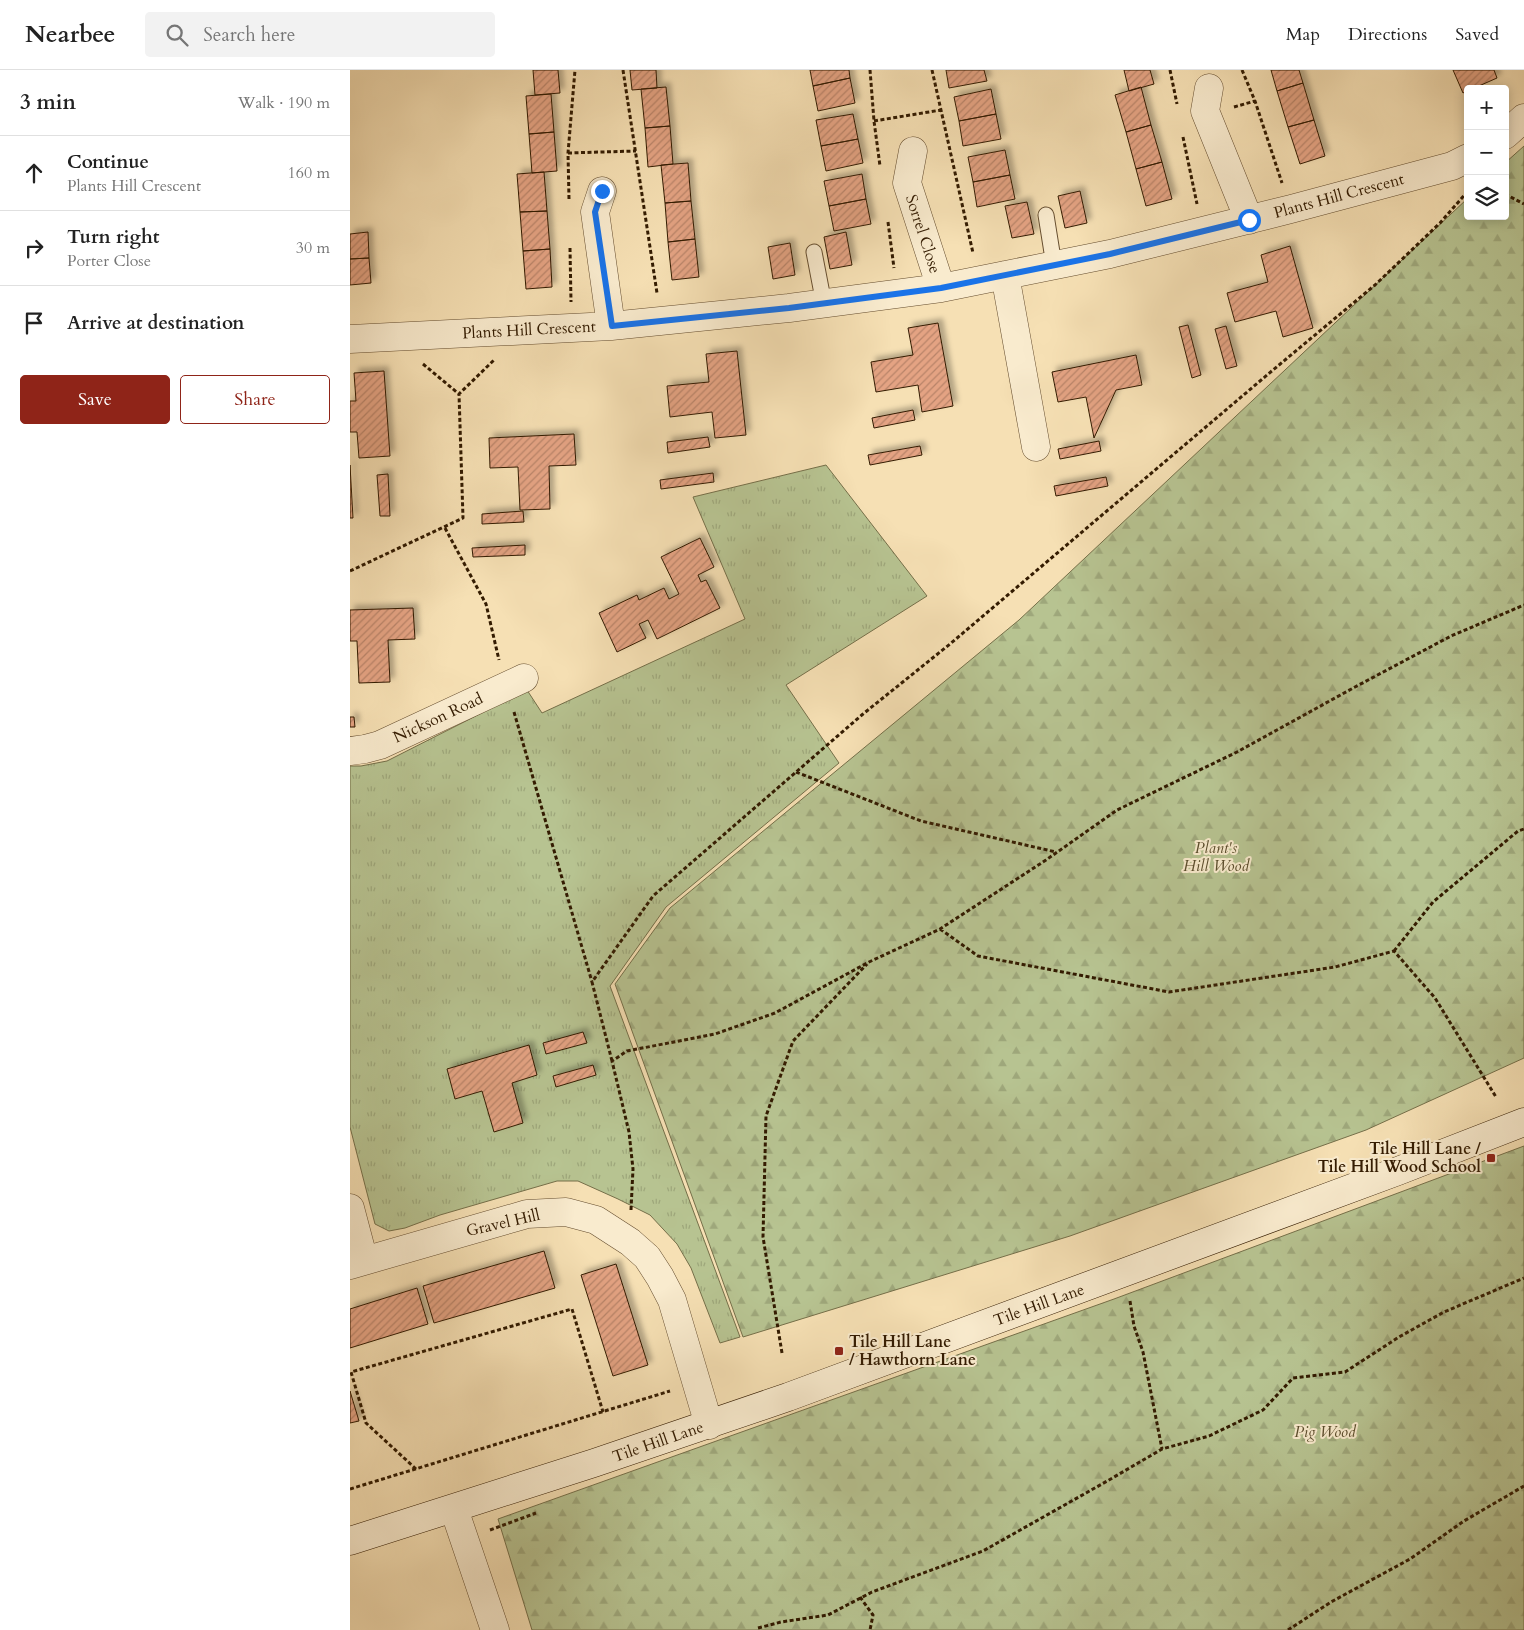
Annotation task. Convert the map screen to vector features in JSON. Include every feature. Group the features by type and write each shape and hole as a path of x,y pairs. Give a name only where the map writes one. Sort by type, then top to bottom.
{"street":[{"path":"1209,88 1205,111 1249,220"},
{"path":"1509,131 1524,118"},
{"name":"Sorrel Close","path":"913,151 907,183 941,288"},
{"name":"Plants Hill Crescent","path":"350,338 612,326 824,304 941,288 1110,254 1202,232 1452,166 1464,160"},
{"path":"602,191 595,212 612,326"},
{"path":"992,278 1036,446"},
{"name":"Nickson Road","path":"350,750 380,745 515,682"},
{"name":"Tile Hill Lane","path":"350,1542 709,1425 788,1397 1398,1171 1524,1122"},
{"path":"350,1208 357,1263"},
{"name":"Gravel Hill","path":"357,1263 527,1214 566,1212 596,1220 630,1242 647,1257 660,1277 672,1300 709,1425"},
{"path":"454,1509 495,1630"}],"lane":[{"path":"1046,215 1054,266"},
{"path":"814,252 824,304"}],"path":[{"path":"623,70 661,321"},
{"path":"932,70 941,110 992,278"},
{"path":"1170,70 1178,108"},
{"path":"1242,70 1291,209"},
{"path":"874,122 941,110"},
{"path":"1183,137 1202,232"},
{"path":"568,153 636,151"},
{"path":"592,982 653,896 863,714 950,644 1272,370 1375,285 1440,223 1464,196"},
{"path":"1509,196 1524,204"},
{"path":"350,571 463,518 459,394 507,347 507,331"},
{"path":"407,336 408,352 459,394"},
{"path":"445,528 486,604 515,682 612,1061 628,1132 633,1169 630,1242"},
{"path":"612,1061 627,1051 715,1034 775,1012 869,962 940,928 1117,810 1237,752 1451,636 1524,605"},
{"path":"796,772 921,821 1056,852"},
{"path":"940,928 978,956 1169,992 1335,967 1394,951 1433,902 1518,831 1524,830"},
{"path":"1394,951 1435,998 1496,1098"},
{"path":"782,1353 763,1237 766,1116 794,1041 869,962"},
{"path":"758,1628 781,1622 828,1615 872,1592 983,1551 1162,1449 1209,1436 1263,1410 1293,1378 1345,1372 1399,1337 1444,1312 1524,1278"},
{"path":"1130,1300 1134,1326 1143,1352 1162,1449"},
{"path":"416,1469 366,1423 351,1372 572,1309 603,1412"},
{"path":"350,1489 696,1383"},
{"path":"1288,1630 1331,1602 1410,1559 1464,1521 1524,1486"},
{"path":"860,1597 873,1614 870,1630"}],"green space":[{"name":"Plant's Hill Wood","path":"1524,146 1524,1058 1366,1130 1070,1236 743,1337 615,984 670,908 1019,620 1464,202 1464,220 1509,220 1509,159"},
{"path":"826,465 927,596 786,685 839,763 666,907 610,986 740,1337 720,1343 691,1268 677,1244 650,1215 578,1181 557,1181 440,1215 405,1228 389,1231 375,1224 350,1127 350,766 387,761 527,690 542,713 745,619 693,497"},
{"name":"Pig Wood","path":"1524,1146 1524,1630 532,1630 498,1519 1114,1299"}],"building":[{"path":"533,70 558,70 560,93 535,95"},
{"path":"630,70 656,70 657,88 632,90"},
{"path":"810,70 849,70 850,78 813,86"},
{"path":"946,70 984,70 987,81 949,88"},
{"path":"1124,70 1150,70 1154,84 1129,91"},
{"path":"1271,70 1299,70 1303,83 1277,91"},
{"path":"1453,70 1494,70 1497,78 1481,85 1464,85 1463,93"},
{"path":"850,78 855,103 818,111 813,86"},
{"path":"1303,83 1314,120 1288,127 1277,91"},
{"path":"666,87 670,126 645,128 641,89"},
{"path":"1141,87 1151,125 1126,132 1115,95"},
{"path":"991,89 996,114 959,121 954,97"},
{"path":"551,94 554,132 529,134 526,96"},
{"path":"853,114 858,139 821,146 816,120"},
{"path":"996,114 1001,139 963,146 959,121"},
{"path":"1314,120 1325,156 1300,164 1288,127"},
{"path":"1151,125 1162,162 1136,169 1126,132"},
{"path":"670,126 673,164 648,167 645,128"},
{"path":"554,132 557,171 532,173 529,134"},
{"path":"858,139 863,163 826,171 821,146"},
{"path":"1005,150 1010,175 973,182 968,157"},
{"path":"1162,162 1172,199 1146,206 1136,169"},
{"path":"688,163 691,201 665,203 661,165"},
{"path":"544,172 547,211 520,212 517,174"},
{"path":"862,174 866,199 829,206 824,181"},
{"path":"1010,175 1015,199 977,207 973,182"},
{"path":"1080,191 1087,223 1065,228 1058,196"},
{"path":"866,199 871,224 834,231 829,206"},
{"path":"691,201 695,239 668,242 665,203"},
{"path":"1027,202 1034,234 1012,238 1005,206"},
{"path":"547,211 550,249 523,251 520,212"},
{"path":"368,232 369,258 350,259 350,234"},
{"path":"846,232 852,265 830,269 824,237"},
{"path":"695,239 699,277 672,280 668,242"},
{"path":"790,243 795,275 773,279 768,247"},
{"path":"1290,246 1313,328 1283,337 1276,311 1235,322 1227,293 1268,282 1261,255"},
{"path":"550,249 552,287 526,289 523,251"},
{"path":"369,258 371,283 350,285 350,259"},
{"path":"938,323 953,406 922,412 918,385 876,392 871,362 913,355 908,328"},
{"path":"1188,325 1201,375 1192,378 1179,327"},
{"path":"1226,326 1237,366 1226,369 1215,329"},
{"path":"737,351 746,435 715,438 712,412 670,417 667,386 709,382 706,354"},
{"path":"1136,355 1142,385 1116,390 1094,438 1086,397 1058,402 1052,372"},
{"path":"384,371 390,456 359,458 357,432 350,432 350,401 356,401 354,373"},
{"path":"913,410 915,420 874,428 872,418"},
{"path":"574,434 576,465 549,466 550,509 520,510 518,467 490,468 489,438"},
{"path":"708,437 710,447 668,453 667,442"},
{"path":"1099,441 1101,451 1060,459 1058,449"},
{"path":"920,446 922,455 870,465 868,455"},
{"path":"350,465 353,518 350,518"},
{"path":"713,473 714,482 661,489 660,480"},
{"path":"388,474 390,516 380,516 377,475"},
{"path":"1106,477 1108,486 1056,496 1054,486"},
{"path":"523,511 524,522 482,524 482,514"},
{"path":"700,538 714,567 698,575 701,582 706,580 720,608 657,639 648,620 639,624 646,638 617,652 599,613 637,595 639,600 664,588 669,599 679,594 661,557"},
{"path":"525,545 525,555 473,557 472,548"},
{"path":"413,608 415,639 388,640 390,682 359,683 357,641 350,641 350,610"},
{"path":"350,717 354,717 355,727 350,727"},
{"path":"583,1032 587,1043 546,1054 543,1043"},
{"path":"529,1045 537,1075 512,1083 523,1123 494,1132 482,1091 455,1099 447,1069"},
{"path":"593,1065 596,1075 556,1087 553,1076"},
{"path":"544,1251 555,1288 434,1323 423,1286"},
{"path":"616,1264 648,1365 613,1376 581,1275"},
{"path":"417,1288 428,1324 350,1348 350,1309"},
{"path":"350,1391 359,1421 350,1423"}],"place":[{"name":"Tile Hill Lane / Tile Hill Wood School","path":"1491,1158"},
{"name":"Tile Hill Lane / Hawthorn Lane","path":"839,1351"}],"route":[{"path":"602,191 595,212 612,326 789,308 941,288 1110,254 1249,220"}]}
